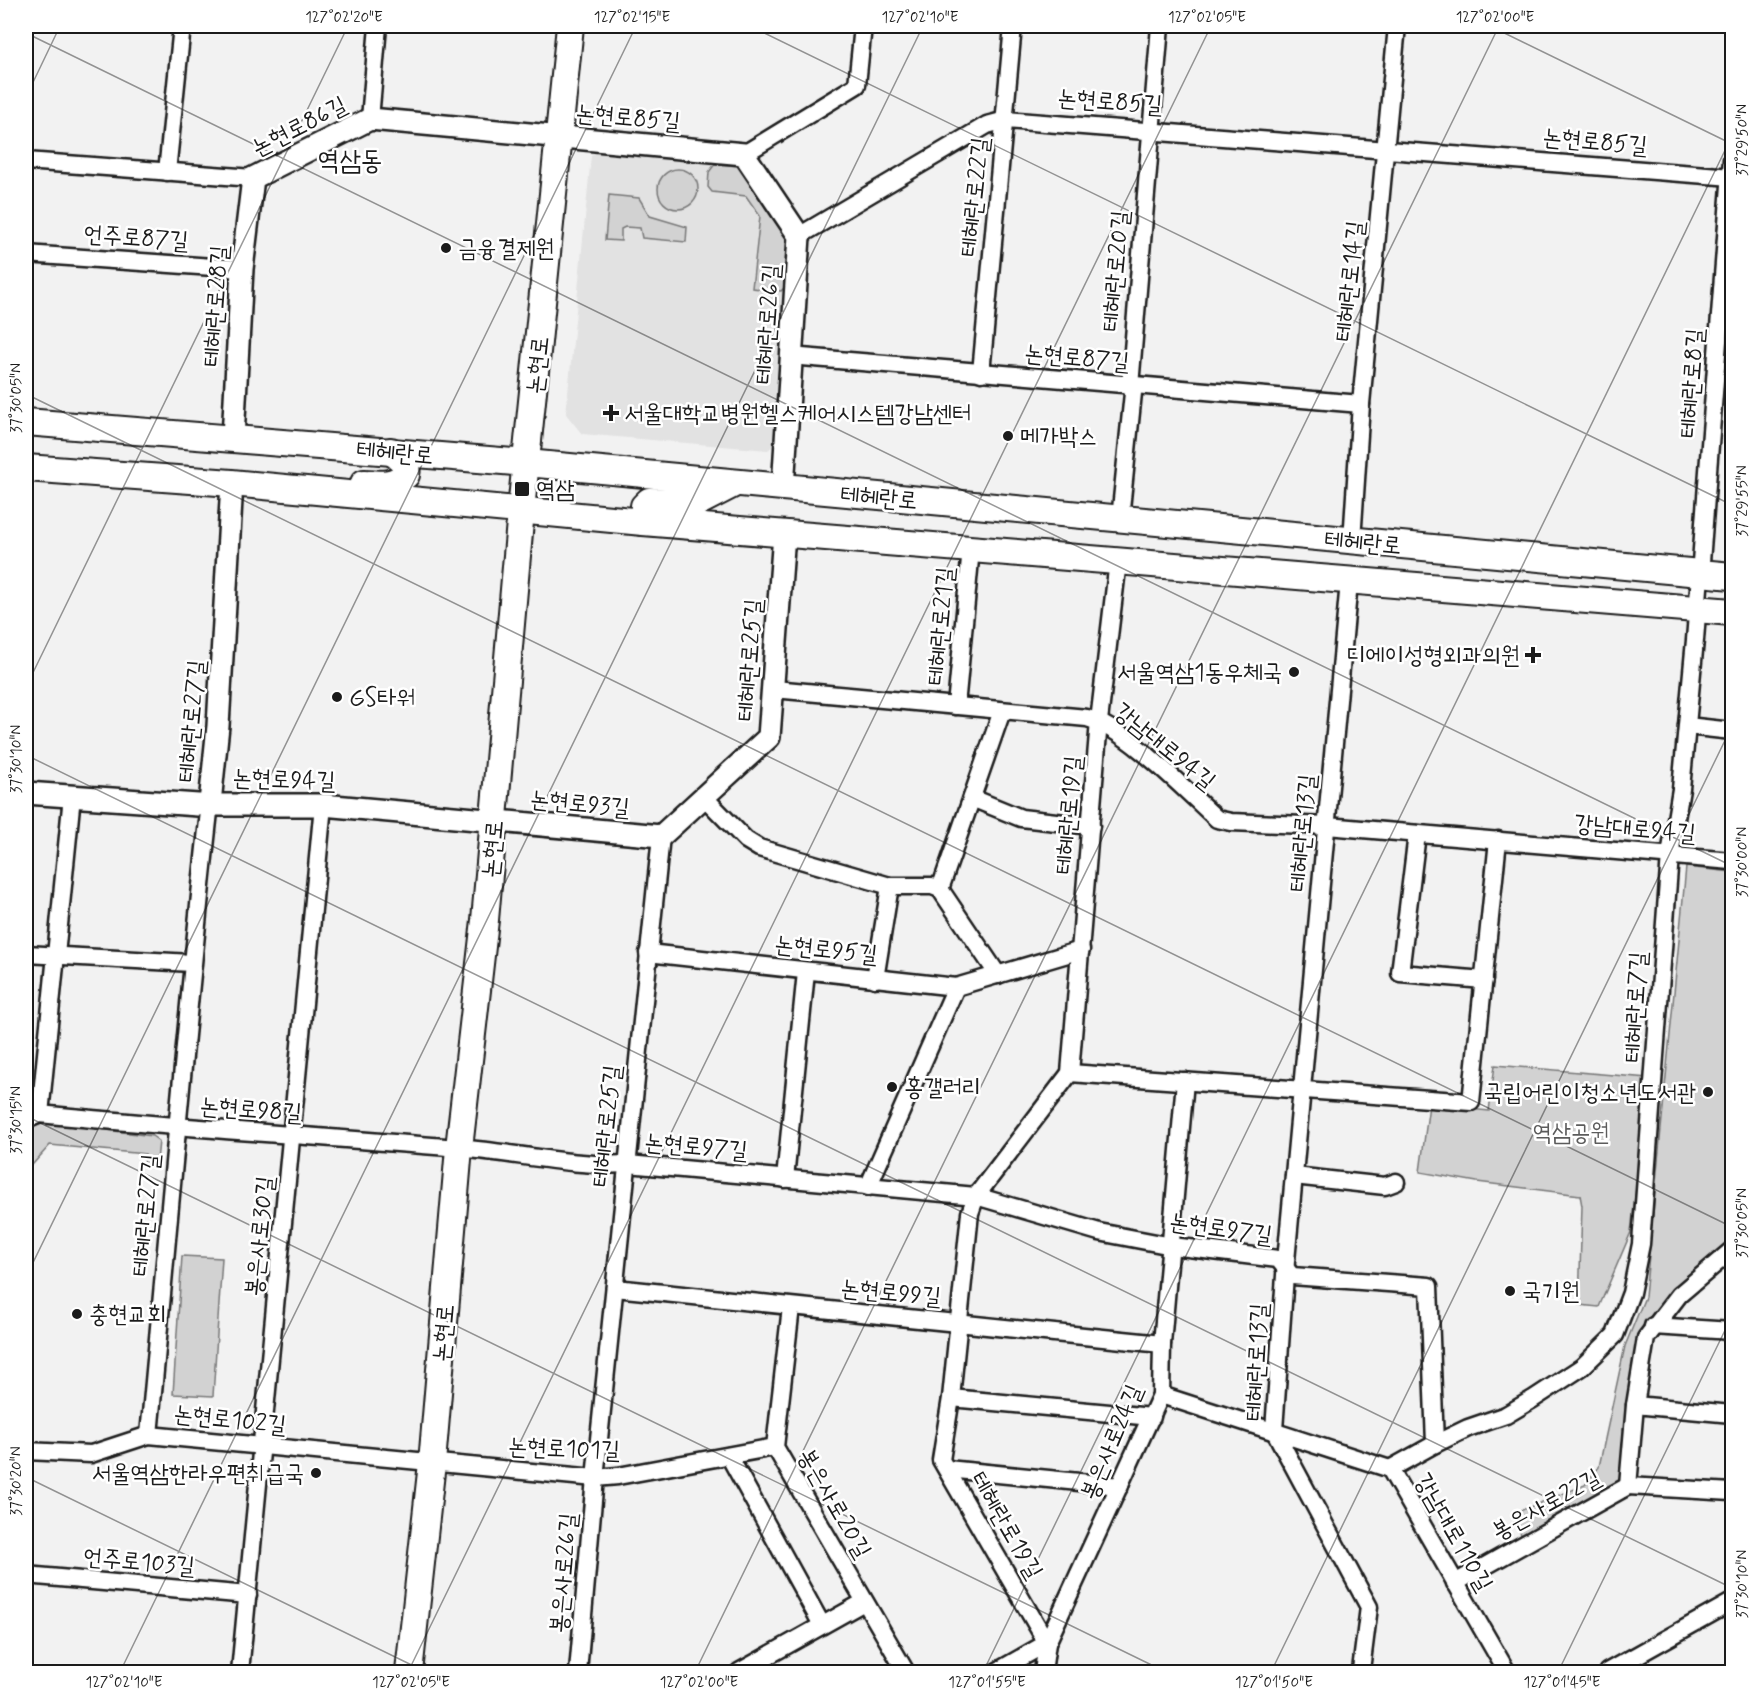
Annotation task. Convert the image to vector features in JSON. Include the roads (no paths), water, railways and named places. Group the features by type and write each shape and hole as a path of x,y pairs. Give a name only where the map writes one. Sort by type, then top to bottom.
{"main road":[{"name":"논현로","path":"409,1672 432,1463 459,1148 494,820 521,510 570,26"},
{"name":"테헤란로","path":"26,422 527,463 1732,576"},
{"path":"297,489 309,481 384,484 399,481 406,475 407,469 404,462 391,452"},
{"name":"테헤란로","path":"26,468 232,483 643,522 1732,612"},
{"path":"643,522 644,506 649,501 699,502 736,483"}],"street":[{"path":"167,172 182,26"},
{"path":"370,119 378,26"},
{"path":"799,236 744,154 856,85 863,26"},
{"name":"테헤란로22길","path":"981,373 1013,26"},
{"name":"테헤란로20길","path":"1120,519 1133,393 1130,386 1161,26"},
{"name":"테헤란로14길","path":"1352,541 1361,404 1397,26"},
{"name":"논현로86길","path":"26,161 253,178 370,119 560,137"},
{"name":"논현로85길","path":"799,236 987,125 1006,120 1386,148 1732,177"},
{"name":"논현로85길","path":"560,137 744,154"},
{"name":"테헤란로8길","path":"1697,610 1732,159"},
{"name":"테헤란로28길","path":"233,438 242,269 253,178"},
{"name":"테헤란로26길","path":"783,488 799,236"},
{"name":"언주로87길","path":"26,254 242,269"},
{"name":"논현로87길","path":"790,356 1361,404"},
{"name":"테헤란로27길","path":"149,1435 192,963 218,726 232,483"},
{"name":"테헤란로25길","path":"595,1478 661,836 769,737 784,534"},
{"name":"테헤란로21길","path":"956,706 971,549"},
{"name":"테헤란로19길","path":"1047,1643 941,1460 951,1398 970,1213 976,1196 1070,1073 1099,721 1118,561"},
{"name":"테헤란로13길","path":"1349,582 1294,1176 1274,1430 1369,1607 1367,1635 1361,1670 1358,1672"},
{"name":"테헤란로7길","path":"1435,1444 1468,1428 1506,1415 1582,1367 1615,1335 1631,1293 1641,1244 1670,855 1681,789 1697,610"},
{"name":"강남대로94길","path":"774,689 1099,721 1139,750 1217,819 1327,826 1732,861"},
{"path":"940,888 1002,711"},
{"path":"1687,726 1732,731"},
{"name":"논현로94길","path":"26,793 198,805 210,802 323,805 494,820"},
{"path":"57,956 72,796"},
{"path":"704,797 746,840 759,848 890,886 932,885 940,888 998,975"},
{"path":"972,798 1021,818 1091,826"},
{"name":"봉은사로30길","path":"240,1672 294,1135 323,805"},
{"name":"논현로93길","path":"494,820 661,836"},
{"path":"1417,834 1400,973 1484,980"},
{"path":"1070,1073 1471,1101 1498,840"},
{"path":"875,979 890,886"},
{"name":"논현로95길","path":"648,953 956,987 1081,950"},
{"path":"26,954 192,963"},
{"name":"논현로98길","path":"57,956 33,1117 459,1148"},
{"path":"785,1179 806,972"},
{"path":"868,1187 956,987"},
{"name":"봉은사로24길","path":"1047,1643 1161,1395 1162,1344 1185,1081"},
{"name":"논현로97길","path":"459,1148 602,1166 628,1164 976,1196 1099,1232 1172,1246 1278,1259 1292,1276 1429,1286 1435,1444"},
{"path":"1294,1176 1385,1186 1396,1182"},
{"path":"1732,1250 1679,1296 1653,1326 1646,1338 1635,1405 1628,1486 1732,1492"},
{"name":"논현로99길","path":"615,1288 1162,1344"},
{"name":"봉은사로20길","path":"791,1307 775,1447 800,1486 864,1602 906,1672"},
{"path":"1653,1326 1732,1331"},
{"name":"강남대로110길","path":"1161,1395 1390,1469 1507,1672"},
{"path":"951,1398 1152,1417"},
{"path":"1635,1405 1732,1414"},
{"name":"논현로102길","path":"26,1451 91,1454 149,1435 432,1463"},
{"path":"1390,1469 1435,1444"},
{"name":"논현로101길","path":"432,1463 595,1478 618,1476 775,1447"},
{"path":"729,1456 822,1625"},
{"path":"948,1469 1120,1486"},
{"name":"봉은사로26길","path":"578,1672 595,1478"},
{"name":"봉은사로22길","path":"1455,1582 1628,1486"},
{"name":"언주로103길","path":"26,1575 248,1595"},
{"path":"739,1672 864,1602"},
{"path":"1606,1672 1732,1602"},
{"path":"996,1672 1047,1643"},
{"path":"1043,1672 1047,1643"}],"place":[{"name":"금융결제원","path":"446,248"},
{"name":"서울대학교병원헬스케어시스템강남센터","path":"611,413"},
{"name":"메가박스","path":"1008,436"},
{"name":"역삼","path":"522,489"},
{"name":"디에이성형외과의원","path":"1533,655"},
{"name":"서울역삼1동우체국","path":"1294,672"},
{"name":"GS타워","path":"337,697"},
{"name":"홍갤러리","path":"892,1087"},
{"name":"국립어린이청소년도서관","path":"1708,1092"},
{"name":"국기원","path":"1510,1291"},
{"name":"충현교회","path":"77,1314"},
{"name":"서울역삼한라우편취급국","path":"316,1473"}],"district":[{"name":"역삼동","path":"350,160"}],"park label":[{"name":"역삼공원","path":"1571,1132"}]}
